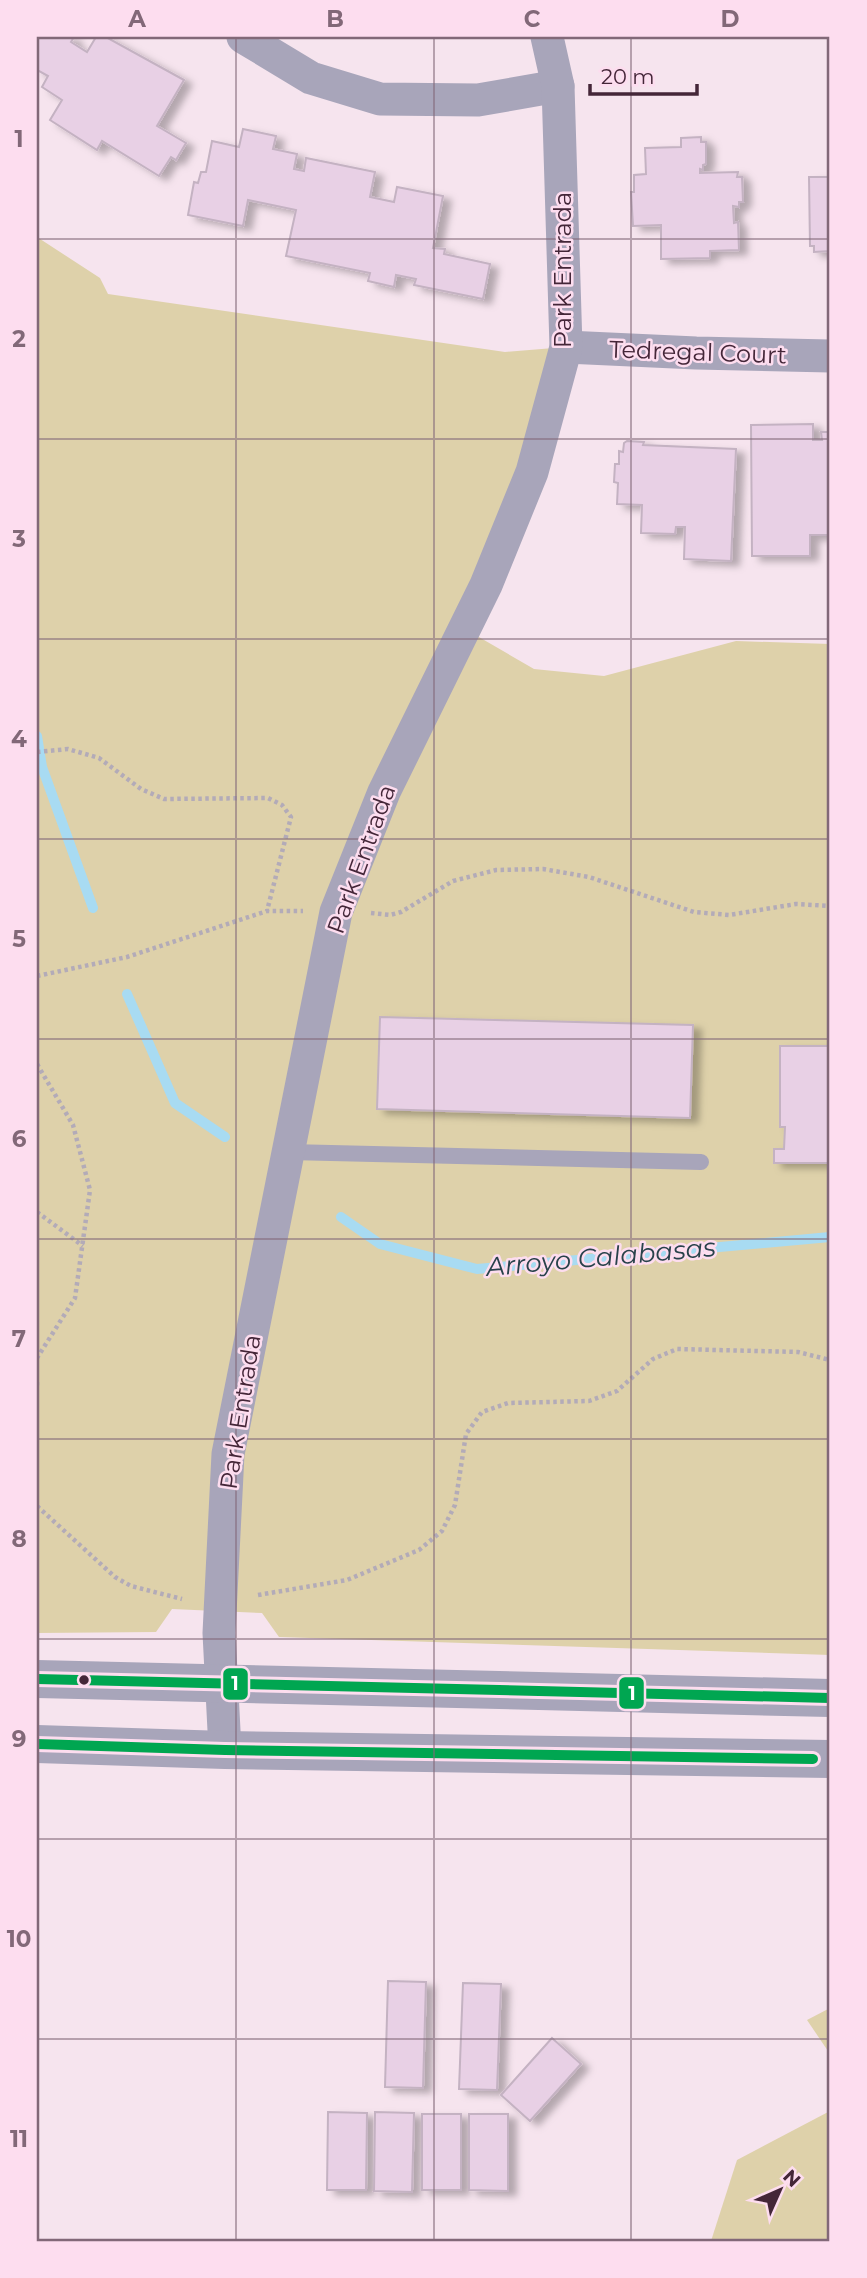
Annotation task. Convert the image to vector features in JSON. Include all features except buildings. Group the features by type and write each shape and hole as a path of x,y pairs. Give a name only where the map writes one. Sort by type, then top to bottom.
{"street":[{"path":"243,37 311,78 380,99 478,100 558,86"},
{"name":"Park Entrada","path":"225,1750 219,1633 228,1454 336,912 384,792 486,585 532,472 566,346 558,86 547,37"},
{"name":"Tedregal Court","path":"566,346 830,356"},
{"path":"37,1679 830,1698"},
{"path":"37,1744 225,1750 830,1759"}],"lane":[{"path":"289,1152 701,1162"}],"path":[{"path":"37,752 64,750 99,758 141,789 164,799 268,798 282,805 291,817 267,911"},
{"path":"370,913 390,915 401,912 453,881 496,870 542,869 589,877 694,912 729,915 796,904 830,906"},
{"path":"37,976 128,957 267,911 296,911"},
{"path":"37,1064 73,1125 90,1190 75,1297 37,1358"},
{"path":"37,1212 83,1246"},
{"path":"258,1595 347,1580 419,1550 442,1531 454,1505 466,1434 482,1412 508,1403 589,1401 617,1391 653,1359 677,1349 798,1352 830,1360"},
{"path":"37,1506 115,1577 131,1587 182,1599"}],"shaded area":[{"path":"37,237 100,278 108,294 505,352 566,347 465,629 534,669 604,676 736,641 830,644 830,1655 279,1637 262,1613 172,1609 156,1632 37,1633"},
{"path":"830,2008 830,2054 807,2020"},
{"path":"830,2111 830,2241 711,2241 737,2160"}],"waterway":[{"name":"Arroyo Calabasas","path":"37,736 42,767 93,908"},
{"name":"Arroyo Calabasas","path":"127,994 175,1103 225,1137"},
{"name":"Arroyo Calabasas","path":"341,1217 380,1244 477,1269 830,1237"}],"transit line":[{"name":"1","path":"37,1679 830,1698"},
{"name":"1","path":"37,1744 225,1750 813,1759"}]}
